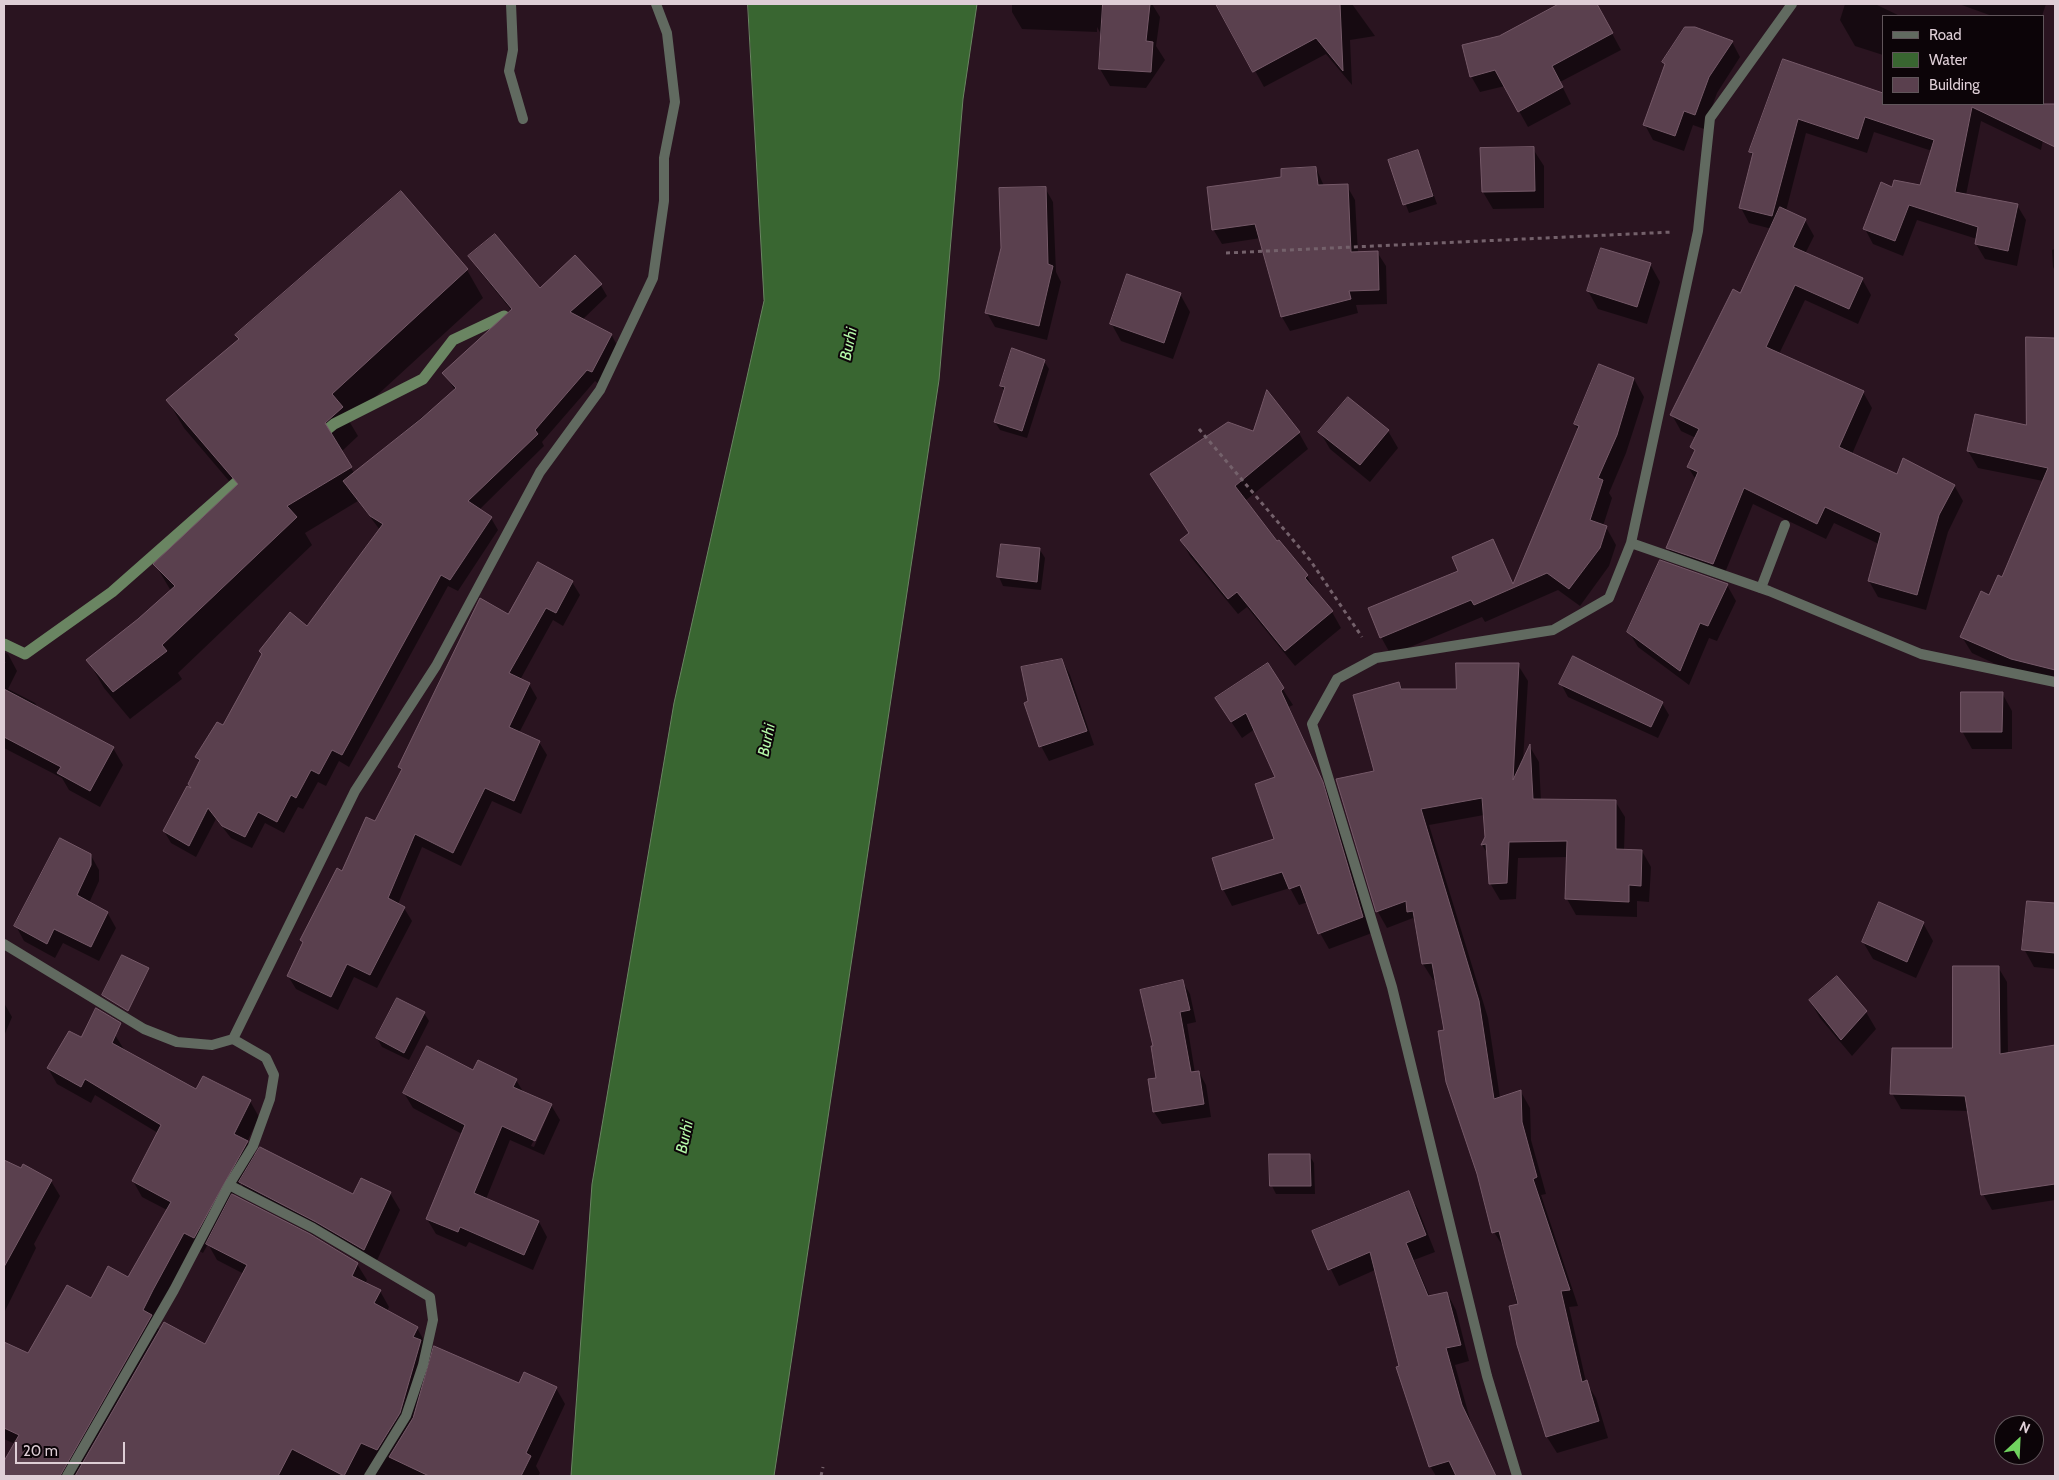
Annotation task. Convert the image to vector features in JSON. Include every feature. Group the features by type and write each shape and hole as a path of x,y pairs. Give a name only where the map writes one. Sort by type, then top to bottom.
{"street":[{"path":"511,4 513,50 509,71 523,119"},
{"path":"233,1039 355,791 436,666 540,472 600,390 653,278 664,201 664,158 676,102 667,34 656,4"},
{"path":"1517,1476 1487,1376 1392,987 1312,724 1337,679 1376,658 1553,630 1609,598 1631,543 1698,231 1710,118 1792,4"},
{"path":"1762,588 1785,525"},
{"path":"1631,543 1762,588 1921,654 2055,682"},
{"path":"4,944 144,1029 178,1042 212,1045 233,1039 266,1058 274,1075 270,1099 253,1146 228,1185 174,1290 67,1476"},
{"path":"228,1185 313,1228 430,1297 433,1320 423,1365 406,1416 369,1476"}],"path":[{"path":"1226,253 1698,231"},
{"path":"1198,429 1310,560 1376,658"},
{"path":"821,1476 823,1467"}],"water":[{"name":"Burhi","path":"748,4 977,4 963,99 939,380 774,1476 571,1476 592,1184 674,703 764,301"}],"building":[{"path":"1103,4 1150,4 1146,41 1153,42 1151,72 1099,69"},
{"path":"1216,4 1340,4 1343,71 1316,38 1253,72"},
{"path":"1559,4 1597,4 1613,33 1552,66 1563,87 1518,112 1495,70 1470,77 1462,45 1499,36"},
{"path":"1685,27 1695,27 1733,41 1709,77 1695,115 1684,111 1675,136 1643,125 1665,64 1662,62"},
{"path":"1783,59 1882,93 1882,105 2055,104 2055,147 1972,107 1955,192 2018,204 2008,251 1975,244 1978,227 1909,205 1895,241 1863,229 1881,182 1892,187 1894,180 1920,185 1934,140 1865,117 1858,139 1798,119 1772,216 1739,208 1753,153 1749,152"},
{"path":"1534,147 1535,191 1482,192 1480,148"},
{"path":"1418,150 1433,196 1403,205 1388,160"},
{"path":"1316,167 1318,185 1348,184 1351,252 1378,251 1379,290 1349,291 1351,299 1281,317 1255,224 1212,230 1207,187 1281,177 1281,169"},
{"path":"1046,187 1048,264 1053,266 1039,326 985,313 1001,248 999,188"},
{"path":"401,191 468,269 332,394 343,407 325,423 352,467 287,506 297,517 162,645 167,651 113,692 86,660 138,619 175,586 153,564 238,484 166,400 239,339 235,335"},
{"path":"1780,207 1806,219 1793,247 1863,278 1849,309 1795,285 1766,347 1864,391 1839,447 1897,474 1903,458 1955,485 1939,515 1917,595 1868,581 1881,533 1825,507 1817,524 1744,488 1713,564 1666,548 1698,472 1687,467 1695,450 1690,447 1699,429 1670,415 1733,289 1740,293"},
{"path":"495,234 540,288 575,255 602,284 570,312 612,334 592,372 587,370 535,430 538,434 468,501 492,517 450,580 441,575 342,755 332,750 319,774 311,770 296,798 291,795 277,822 258,812 245,837 222,826 208,808 189,846 163,831 187,786 191,788 188,784 200,760 195,757 217,722 223,725 262,654 259,651 290,612 307,626 383,524 370,516 343,481 421,419 456,388 442,373 512,309 468,256"},
{"path":"1601,248 1651,263 1637,307 1587,291"},
{"path":"1127,274 1181,293 1164,343 1110,324"},
{"path":"2026,337 2055,338 2055,670 2011,659 1960,637 1981,591 1989,595 1998,575 2002,577 2048,468 1967,451 1975,414 2026,425"},
{"path":"1012,348 1045,360 1022,431 994,422 1005,387 1000,386"},
{"path":"1599,364 1634,378 1617,435 1598,478 1603,480 1590,520 1607,526 1600,548 1569,589 1547,573 1474,605 1471,600 1380,638 1368,608 1458,571 1452,557 1493,539 1513,584 1579,426 1574,424"},
{"path":"1267,390 1300,432 1235,486 1277,541 1279,540 1308,575 1305,578 1333,611 1285,651 1237,592 1228,599 1180,540 1189,533 1150,474 1228,422 1253,431"},
{"path":"1348,397 1389,430 1360,465 1318,432"},
{"path":"1001,544 1040,548 1037,582 997,577"},
{"path":"1660,560 1728,584 1708,626 1700,623 1680,671 1627,632"},
{"path":"538,562 573,581 556,613 546,608 509,673 530,683 509,727 540,741 514,801 485,788 453,853 415,834 388,898 405,907 370,975 347,964 331,997 287,976 303,942 300,940 337,868 342,871 366,817 375,821 402,769 398,767 480,598 508,614"},
{"path":"1573,656 1663,702 1651,727 1559,684"},
{"path":"1062,659 1087,731 1039,747 1024,703 1028,701 1021,667"},
{"path":"1268,663 1284,688 1281,691 1323,782 1363,917 1318,934 1300,885 1289,889 1282,872 1222,890 1212,858 1274,839 1255,784 1275,777 1246,713 1231,722 1215,698"},
{"path":"1456,663 1519,663 1513,780 1530,744 1533,799 1616,800 1616,849 1642,850 1641,886 1629,885 1629,902 1565,899 1567,841 1509,842 1507,883 1489,884 1486,844 1481,845 1485,837 1482,798 1421,809 1479,1001 1494,1099 1521,1090 1522,1122 1537,1177 1533,1179 1570,1290 1561,1291 1582,1382 1587,1380 1599,1421 1546,1437 1517,1345 1509,1306 1518,1304 1499,1231 1492,1233 1477,1174 1446,1082 1438,1031 1444,1030 1432,963 1422,964 1413,911 1407,912 1406,901 1376,912 1336,779 1374,771 1353,695 1399,682 1401,689 1456,689"},
{"path":"4,689 114,747 90,791 57,773 61,767 4,737"},
{"path":"1961,692 2003,692 2002,732 1961,732"},
{"path":"60,838 91,854 91,865 77,895 108,912 91,947 54,929 47,944 14,926"},
{"path":"2027,901 2055,903 2055,953 2022,950"},
{"path":"1879,902 1924,922 1907,962 1862,942"},
{"path":"122,955 149,968 128,1011 102,995"},
{"path":"1953,966 1999,966 2000,1054 2055,1045 2055,1184 1981,1195 1965,1096 1890,1094 1892,1048 1952,1048"},
{"path":"1837,976 1867,1011 1841,1040 1809,1000"},
{"path":"1183,980 1190,1010 1180,1012 1191,1072 1199,1071 1204,1104 1153,1112 1148,1079 1156,1078 1151,1046 1153,1046 1140,990"},
{"path":"397,998 425,1012 404,1053 376,1038"},
{"path":"96,1008 121,1023 112,1043 196,1089 203,1076 251,1100 234,1134 248,1141 194,1238 184,1233 143,1310 152,1315 60,1476 4,1476 4,1461 19,1435 4,1428 4,1342 28,1353 67,1285 91,1298 108,1266 128,1277 171,1202 132,1181 161,1125 85,1079 81,1087 47,1068 69,1031 81,1037"},
{"path":"427,1046 473,1070 478,1060 517,1079 513,1087 552,1104 535,1141 502,1126 474,1193 539,1221 524,1255 460,1227 458,1232 426,1219 465,1125 403,1093"},
{"path":"260,1147 353,1194 361,1178 391,1192 364,1250 316,1222 239,1182"},
{"path":"1269,1154 1310,1154 1311,1186 1270,1186"},
{"path":"4,1160 21,1168 23,1164 52,1180 4,1267"},
{"path":"1409,1191 1426,1235 1406,1243 1428,1296 1447,1292 1461,1345 1446,1348 1462,1405 1496,1476 1456,1476 1449,1461 1429,1467 1396,1367 1399,1366 1370,1252 1328,1270 1312,1231"},
{"path":"232,1194 310,1234 358,1263 352,1276 381,1290 374,1303 418,1327 413,1337 421,1340 400,1413 377,1450 361,1443 344,1476 292,1449 278,1476 75,1476 164,1322 205,1344 247,1265 206,1244"},
{"path":"434,1346 519,1383 524,1372 557,1387 526,1453 531,1456 521,1476 429,1476 389,1457 413,1418"}],"waterway":[{"path":"318,437 334,424 423,379 453,340 504,316"},
{"path":"4,644 25,654 112,592 247,473"}]}
